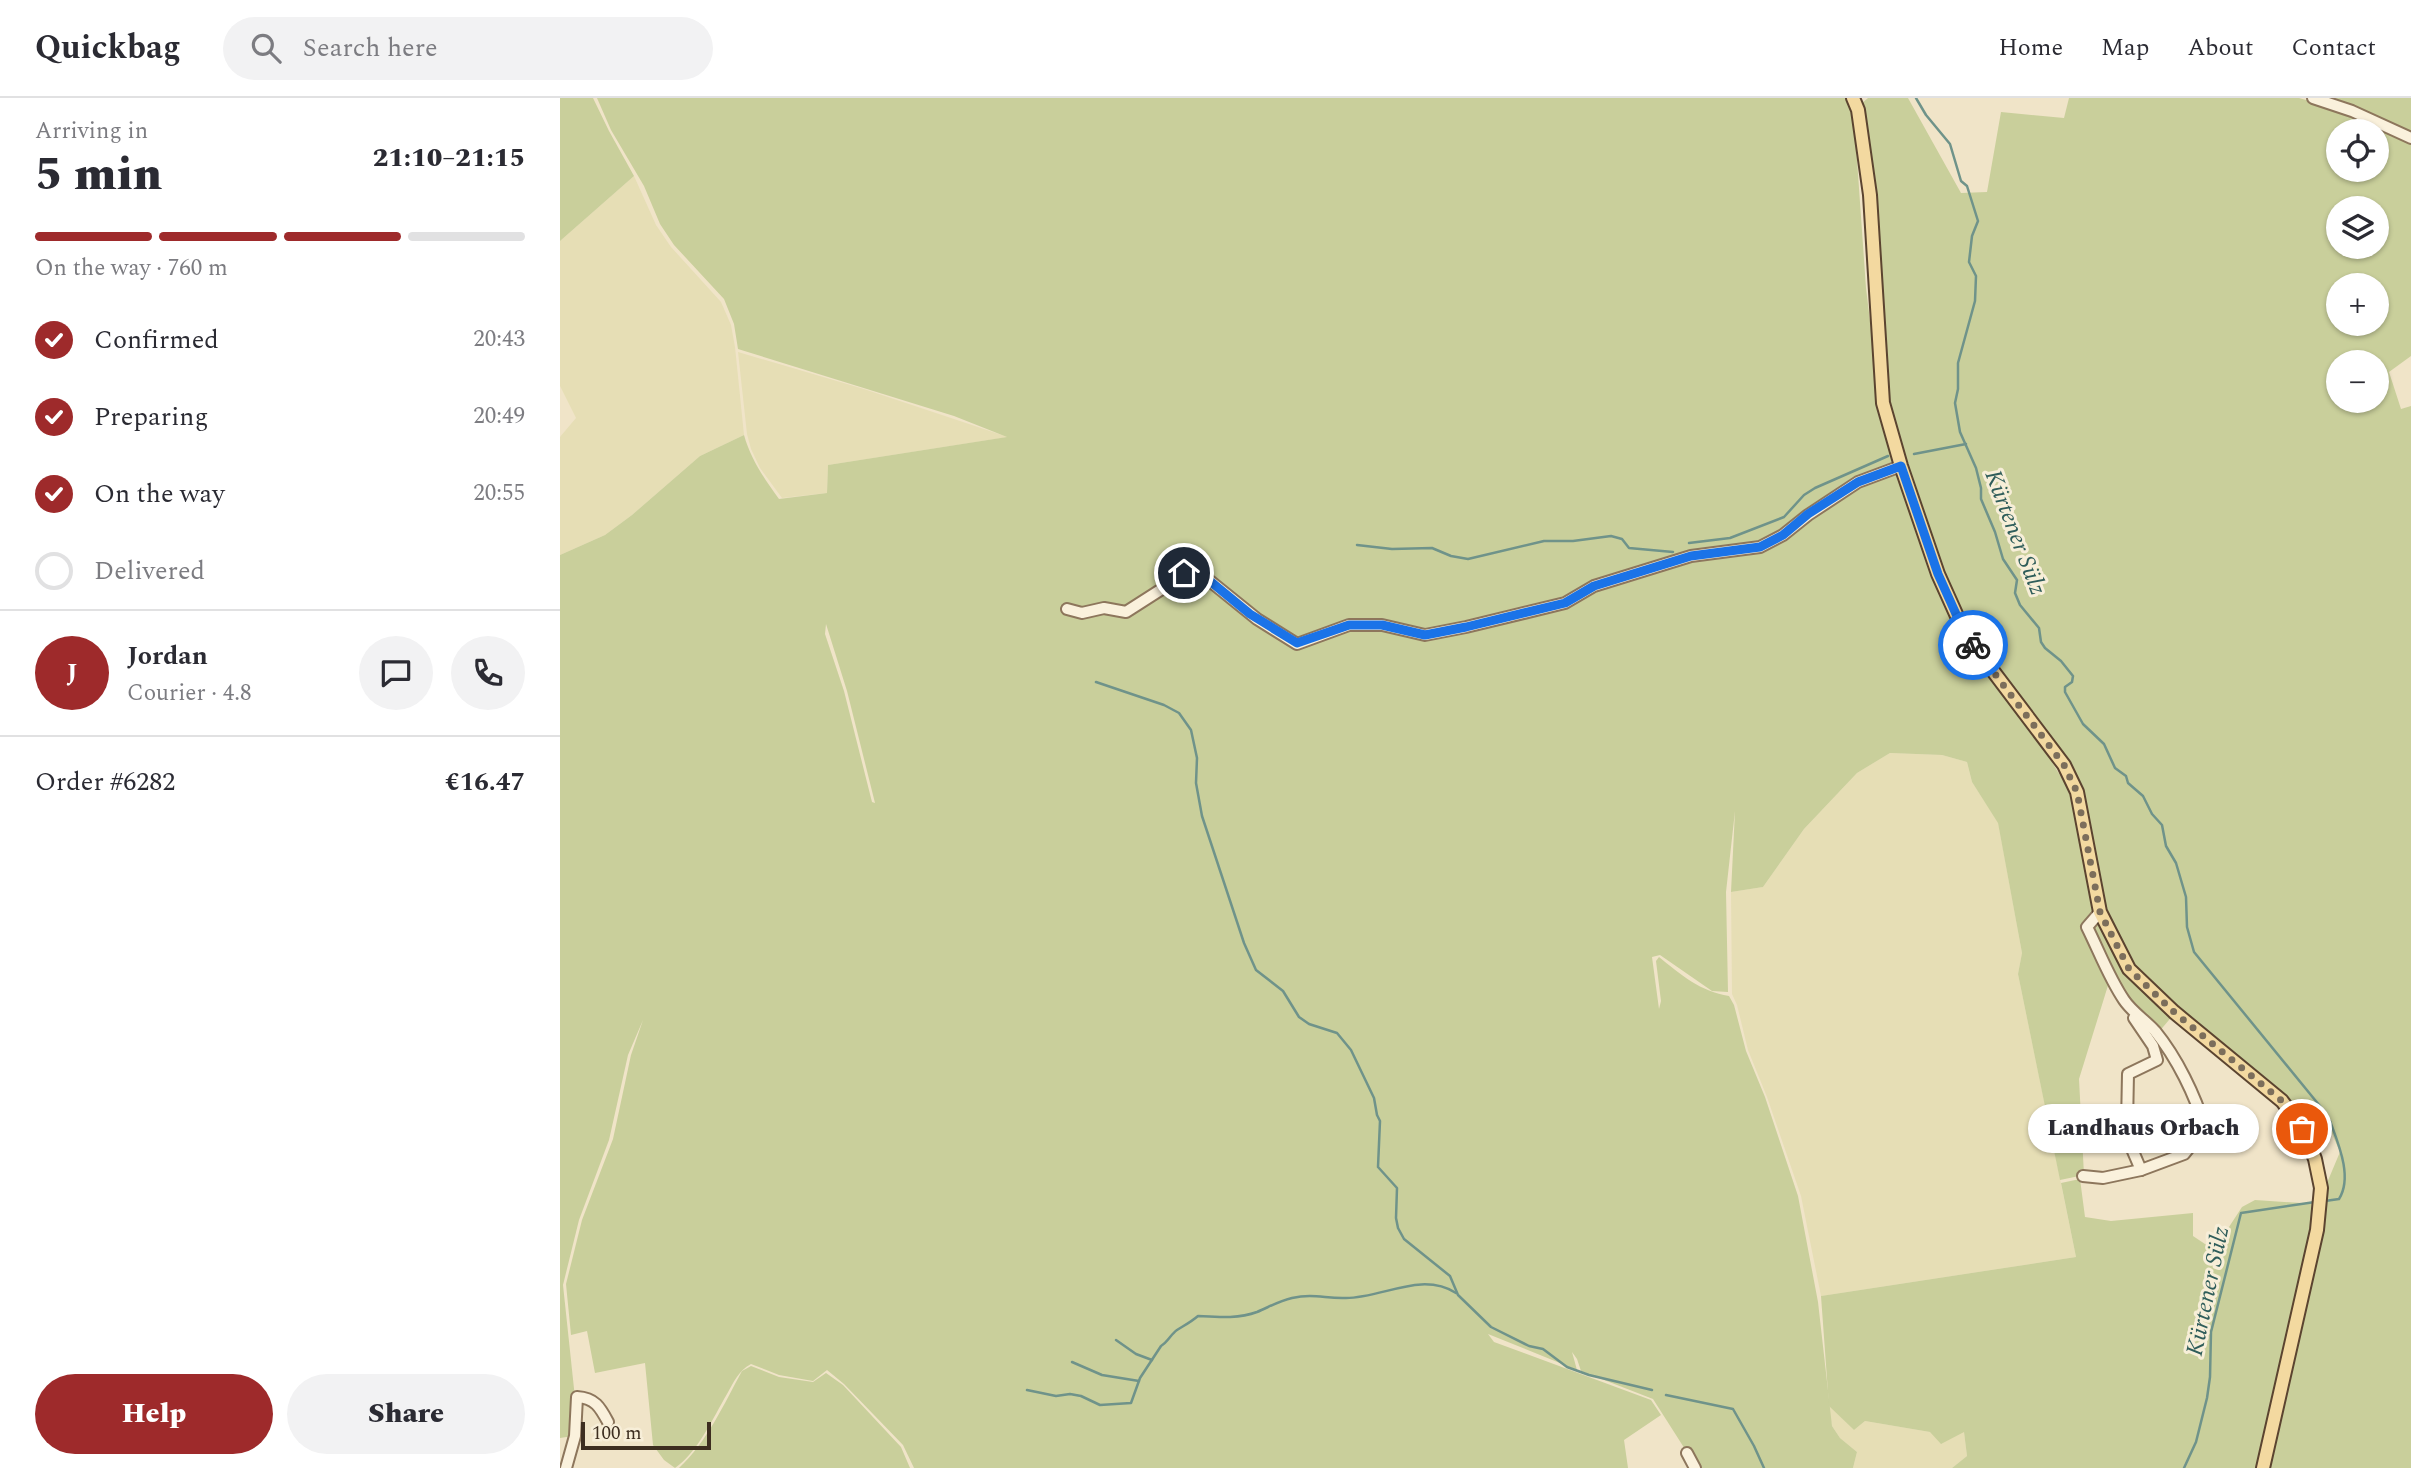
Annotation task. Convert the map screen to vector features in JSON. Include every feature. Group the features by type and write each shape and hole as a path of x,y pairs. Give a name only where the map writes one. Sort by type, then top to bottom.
{"main road":[{"path":"1853,98 1858,110 1870,195 1884,403 1901,466 1938,574 1965,634 2064,765 2077,792 2100,912 2129,969 2174,1012 2282,1101 2310,1145 2321,1188 2320,1210 2307,1283 2263,1468"}],"street":[{"path":"2313,98 2352,111 2411,138"},
{"path":"1067,609 1082,612 1104,608 1126,612 1190,571 1205,577 1250,614 1297,643 1349,625 1382,625 1425,635 1565,603 1594,586 1691,556 1760,547 1783,535 1808,514 1858,482 1901,466"},
{"path":"2100,912 2087,927 2125,1001 2153,1046 2157,1060 2129,1074 2127,1125 2132,1149 2141,1170"},
{"path":"2083,1176 2103,1178 2141,1170 2183,1154 2205,1128 2187,1083 2156,1033 2125,1001"},
{"path":"566,1468 575,1436 577,1397 595,1401 608,1422"},
{"path":"1687,1453 1695,1468"}],"shaded area":[{"path":"634,176 656,225 671,247 721,302 731,325 744,435 700,456 605,535 560,555 560,437 576,418 560,386 560,241"},
{"path":"738,352 864,389 1008,437 828,465 827,493 782,498 760,468 751,449"},
{"path":"1890,753 1942,755 1967,762 1972,782 1998,822 2022,953 2018,974 2076,1257 1821,1296 1801,1196 1748,1050 1732,994 1731,892 1763,887 1804,829 1857,773"},
{"path":"1830,1406 1854,1430 1865,1421 1930,1432 1964,1432 1967,1456 1952,1468 1853,1468 1857,1452 1840,1438 1832,1426"}],"green space":[{"path":"560,98 593,98 634,176 560,241"},
{"path":"597,98 1846,98 1852,112 1855,131 1866,288 1880,404 1899,465 1857,480 1759,549 1860,484 1899,469 1918,532 1959,637 2045,751 2071,793 2099,912 2087,926 2110,979 2079,1079 2084,1175 2060,1180 2018,974 2022,953 1998,823 1972,782 1967,762 1942,755 1890,753 1857,773 1804,829 1763,887 1731,892 1735,811 1726,892 1728,992 1712,991 1660,955 1652,957 1659,1009 1661,1001 1656,961 1659,957 1700,986 1709,991 1729,996 1734,1005 1746,1051 1765,1097 1798,1196 1818,1302 1832,1426 1840,1438 1857,1452 1853,1468 1697,1468 1653,1399 1581,1371 1572,1352 1577,1370 1488,1334 1494,1342 1651,1400 1661,1415 1624,1440 1628,1468 914,1468 903,1445 827,1370 813,1381 779,1375 751,1364 737,1377 698,1444 675,1468 664,1460 653,1445 645,1363 595,1373 587,1331 571,1335 566,1284 582,1220 613,1139 631,1055 643,1020 628,1055 609,1140 579,1220 563,1285 575,1398 573,1436 560,1438 560,555 605,535 700,456 744,435 754,461 779,499 827,493 828,465 1007,437 954,416 738,349 734,324 724,299 674,245 660,224 644,186 611,130","holes":["826,624 847,691 875,803 872,802 844,691 825,634"]},
{"path":"1868,98 1908,98 1961,193 1987,192 2001,112 2064,118 2069,98 2299,98 2334,108 2358,119 2326,119 2326,182 2389,182 2389,133 2411,143 2411,356 2389,372 2401,409 2411,406 2411,1468 2268,1468 2324,1190 2340,1152 2320,1106 2306,1115 2291,1100 2175,1009 2130,967 2102,912 2079,790 1968,633 1940,572 1887,402 1874,191 1865,116 1861,104"},
{"path":"2327,98 2411,98 2411,135 2389,125 2389,119 2375,119"},
{"path":"2096,918 2111,940 2174,1014 2158,1033 2127,1000 2088,927"},
{"path":"2080,1179 2085,1217 2111,1221 2193,1213 2193,1236 2214,1250 2242,1207 2255,1200 2317,1204 2259,1468 1952,1468 1967,1456 1964,1432 1941,1444 1930,1432 1865,1421 1854,1430 1829,1406 1821,1296 2076,1257 2061,1183"},
{"path":"751,1366 779,1377 813,1382 826,1373 843,1385 901,1447 910,1468 679,1468 706,1435 742,1371"}],"waterway":[{"name":"Kürtener Sülz","path":"1916,98 1950,144 1961,181 1967,186 1978,221 1972,236 1969,262 1976,276 1975,301 1958,363 1955,403 1960,432 1976,468 1981,499 2003,559 2017,580 2015,593 2020,605 2039,628 2041,642 2045,648 2061,661 2073,676 2072,682 2065,687 2065,692 2083,724 2104,744 2115,768 2126,776 2128,783 2143,796 2152,814 2162,825 2166,846 2176,863 2186,897 2187,927 2194,952 2324,1111"},
{"path":"1914,454 1966,444"},
{"path":"1689,543 1730,538 1784,517 1804,495 1815,488 1888,456"},
{"path":"1357,545 1392,549 1432,548 1468,559 1544,541 1573,541 1611,536 1622,539 1629,548 1673,552"},
{"path":"1096,682 1164,705 1179,713 1191,730 1197,758 1196,783 1202,816 1244,943 1256,970 1283,991 1299,1017 1309,1024 1337,1033 1351,1050 1374,1098 1380,1121 1378,1167 1397,1188 1396,1218 1404,1239 1450,1276 1458,1295 1491,1327 1529,1346 1543,1349 1567,1367 1652,1390"},
{"name":"Kürtener Sülz","path":"2325,1201 2339,1199 2345,1181 2343,1160 2330,1121"},
{"name":"Kürtener Sülz","path":"2184,1468 2196,1442 2207,1398 2211,1332 2241,1213 2315,1202"},
{"path":"1027,1390 1056,1396 1081,1396 1100,1405 1131,1403 1140,1378 1161,1346 1198,1316 1242,1316 1300,1297 1360,1297 1416,1285 1429,1284 1456,1293"},
{"path":"1116,1340 1136,1354 1152,1360"},
{"path":"1072,1362 1102,1375 1139,1381"},
{"path":"1666,1395 1733,1409 1764,1468"}],"way so far":[{"path":"1973,645 2064,765 2077,792 2100,912 2129,969 2174,1012 2282,1101 2302,1129"}],"place":[{"name":"Landhaus Orbach","path":"2302,1129"}],"route":[{"path":"1184,573 1190,571 1205,577 1250,614 1297,643 1349,625 1382,625 1425,635 1565,603 1594,586 1691,556 1760,547 1783,535 1808,514 1858,482 1901,466 1938,574 1965,634 1973,645"}]}
